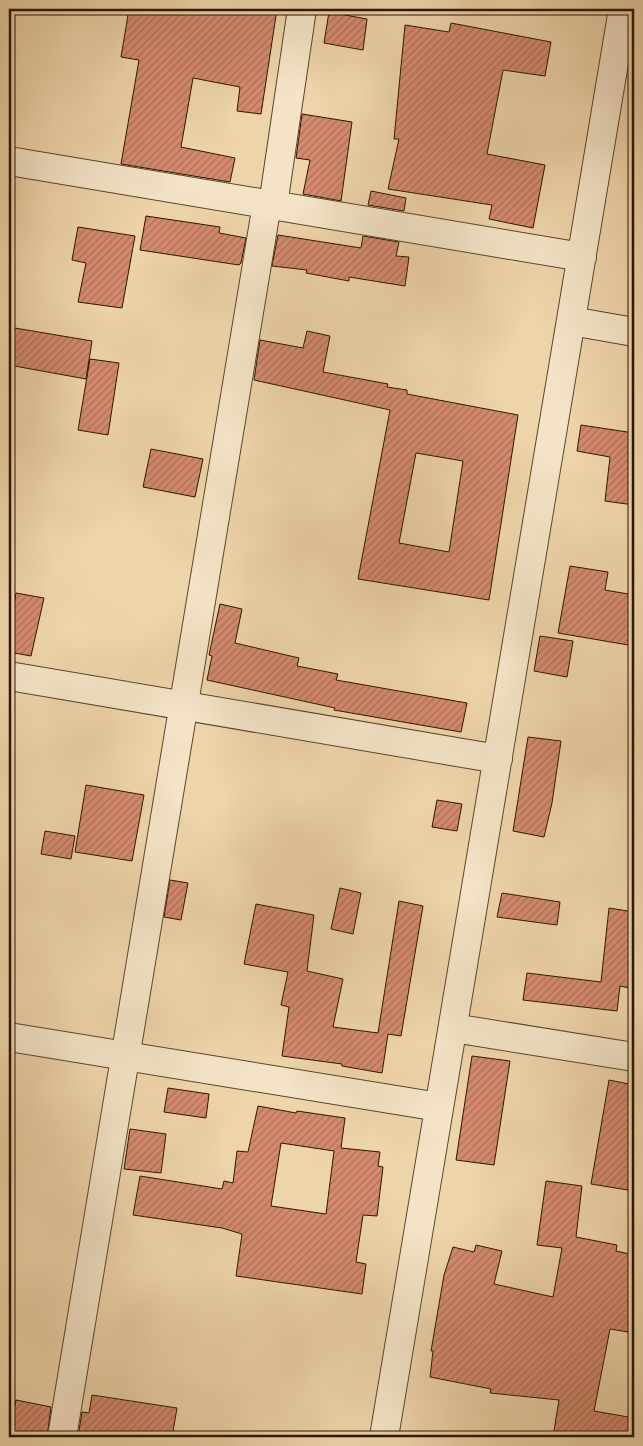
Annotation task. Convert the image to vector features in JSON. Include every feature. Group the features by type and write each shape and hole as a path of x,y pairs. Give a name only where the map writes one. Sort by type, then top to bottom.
{"street":[{"path":"62,1437 302,9"},
{"path":"384,1437 623,9"},
{"path":"9,161 582,257"},
{"path":"571,321 634,332"},
{"path":"9,676 498,760"},
{"path":"453,1028 634,1057"},
{"path":"9,1037 439,1107"}],"building":[{"path":"129,9 277,9 261,114 237,111 240,87 193,78 181,147 235,158 230,182 121,164 139,60 121,57"},
{"path":"329,12 367,19 363,50 324,43"},
{"path":"451,23 551,42 545,76 503,70 487,154 545,165 533,228 489,219 492,205 388,189 399,139 394,139 405,25 449,32"},
{"path":"302,114 352,122 341,201 303,194 310,160 296,158"},
{"path":"371,191 406,198 404,211 368,205"},
{"path":"146,216 220,227 219,233 246,238 241,263 239,265 140,250"},
{"path":"78,227 135,236 122,308 78,302 86,263 72,260"},
{"path":"278,235 361,248 363,236 399,242 396,256 409,257 405,286 349,277 349,281 306,273 307,270 272,266"},
{"path":"9,327 92,341 86,379 9,365"},
{"path":"307,331 330,336 323,372 388,384 387,387 407,390 407,394 518,415 489,600 358,579 390,410 254,380 260,340 303,348","holes":["416,453 463,461 449,552 399,543"]},
{"path":"90,359 119,363 108,435 78,430"},
{"path":"581,425 634,433 634,505 605,501 610,457 577,451"},
{"path":"151,449 203,459 195,497 143,487"},
{"path":"570,566 608,572 605,590 634,595 634,646 558,633"},
{"path":"16,593 44,598 31,656 9,652 9,636"},
{"path":"220,604 242,609 235,643 299,658 297,666 338,674 336,680 467,703 461,732 334,710 335,708 207,680 212,656 209,655"},
{"path":"540,636 573,641 567,677 534,671"},
{"path":"528,737 561,741 552,803 544,837 513,831"},
{"path":"86,785 144,795 132,861 75,852"},
{"path":"437,800 462,804 457,831 432,827"},
{"path":"45,831 75,836 71,859 41,854"},
{"path":"170,880 188,883 181,920 164,917"},
{"path":"340,888 361,893 353,934 331,929"},
{"path":"502,893 560,902 557,925 497,917"},
{"path":"399,901 423,906 401,1036 388,1034 382,1073 342,1066 342,1064 282,1056 289,1007 281,1005 288,972 244,964 256,904 314,915 307,971 343,979 333,1027 378,1033"},
{"path":"609,908 634,912 634,989 620,986 617,1011 523,1000 527,973 601,982"},
{"path":"472,1056 510,1061 494,1165 456,1160"},
{"path":"609,1080 634,1085 634,1152 628,1190 591,1184"},
{"path":"168,1088 209,1094 206,1118 164,1112"},
{"path":"258,1106 296,1113 297,1111 345,1118 341,1148 380,1152 378,1166 383,1167 377,1216 363,1215 356,1262 366,1264 362,1294 236,1276 242,1234 222,1228 133,1215 140,1176 222,1189 224,1181 233,1183 237,1151 248,1152","holes":["281,1143 334,1151 326,1214 271,1206"]},
{"path":"130,1129 166,1134 161,1173 124,1169"},
{"path":"546,1181 582,1186 576,1237 617,1245 616,1251 634,1255 634,1333 610,1329 594,1411 634,1418 634,1437 553,1437 559,1400 490,1393 491,1389 430,1377 433,1351 431,1351 444,1275 453,1247 474,1252 476,1245 502,1251 494,1284 553,1297 562,1248 537,1245"},
{"path":"92,1395 177,1408 172,1437 78,1437 82,1412 89,1413"},
{"path":"16,1400 51,1407 47,1437 9,1437"}]}
